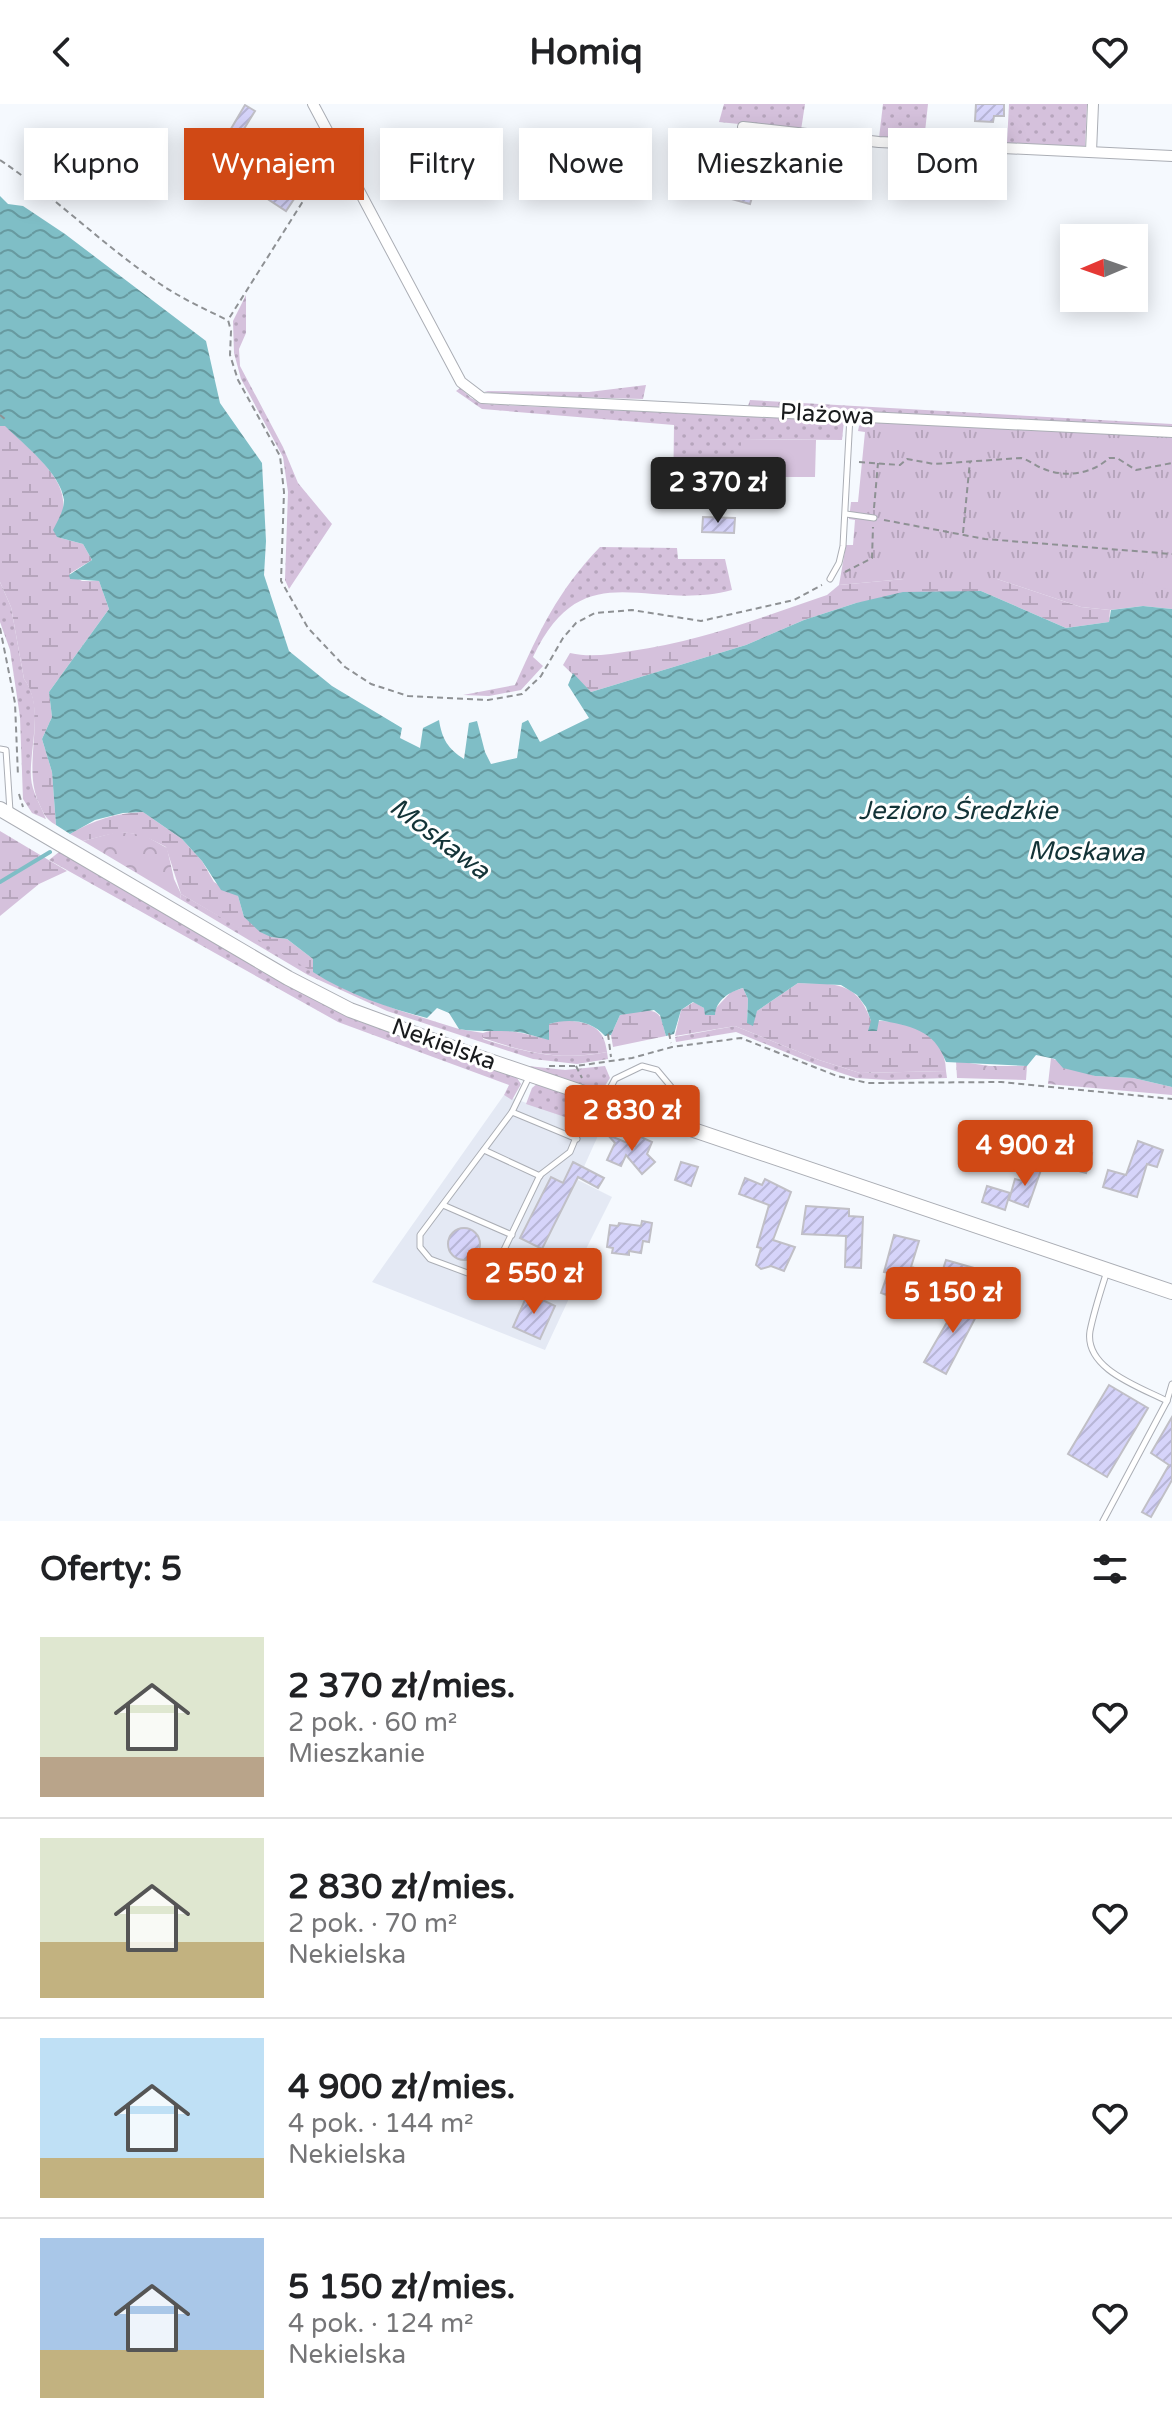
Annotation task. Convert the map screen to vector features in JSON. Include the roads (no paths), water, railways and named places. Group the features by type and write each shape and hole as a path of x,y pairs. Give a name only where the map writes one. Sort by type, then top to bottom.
{"street":[{"name":"Plażowa","path":"313,104 461,382 482,398 1172,432"},
{"path":"1091,152 1093,104"},
{"path":"743,127 879,142 1172,156"},
{"name":"Nekielska","path":"14,814 288,978 350,1010 1172,1292"}],"lane":[{"path":"830,579 839,563 846,514 850,415"},
{"path":"846,514 874,518"},
{"path":"0,749 6,750 14,814"},
{"path":"530,1074 512,1112 420,1235 420,1247 430,1259 489,1281 540,1176 570,1152 599,1097 615,1079 642,1066 657,1070 683,1101 686,1127"},
{"path":"512,1112 577,1139"},
{"path":"484,1150 540,1176"},
{"path":"443,1205 512,1235"},
{"path":"1107,1270 1089,1334 1095,1356 1104,1367 1167,1401"},
{"path":"1103,1521 1167,1401 1172,1384"}],"water":[{"name":"Jezioro Średzkie","path":"0,196 8,204 23,206 65,234 206,341 220,403 262,463 266,541 264,575 289,651 332,686 402,728 400,738 420,748 423,728 439,720 447,743 464,759 469,723 477,721 491,764 517,758 522,723 528,720 540,742 589,718 568,685 573,673 591,692 746,645 804,620 856,603 903,592 981,591 1066,628 1109,622 1111,610 1143,606 1172,609 1172,1087 1133,1078 1095,1076 1063,1068 1055,1059 1036,1055 1027,1066 946,1062 935,1042 911,1027 879,1020 877,1031 868,1031 871,1021 866,1007 857,995 841,985 798,983 757,1011 753,1026 747,1023 748,999 743,988 724,997 715,1015 705,1015 704,1008 693,1002 681,1010 674,1034 666,1036 660,1015 654,1010 620,1015 611,1035 605,1036 587,1024 572,1021 549,1024 549,1040 516,1032 459,1029 449,1013 437,1008 427,1018 412,1014 354,994 313,972 313,959 287,939 260,932 244,917 238,896 221,890 202,861 182,839 143,812 95,820 70,834 56,825 52,772 42,739 52,717 49,692 109,609 99,581 70,579 69,575 92,560 83,544 57,537 53,530 64,500 56,480 31,450 5,426 0,426"}],"waterway":[{"path":"0,882 50,852"}],"water label":[{"name":"Moskawa","path":"440,838"},
{"name":"Moskawa","path":"1086,851"}]}
